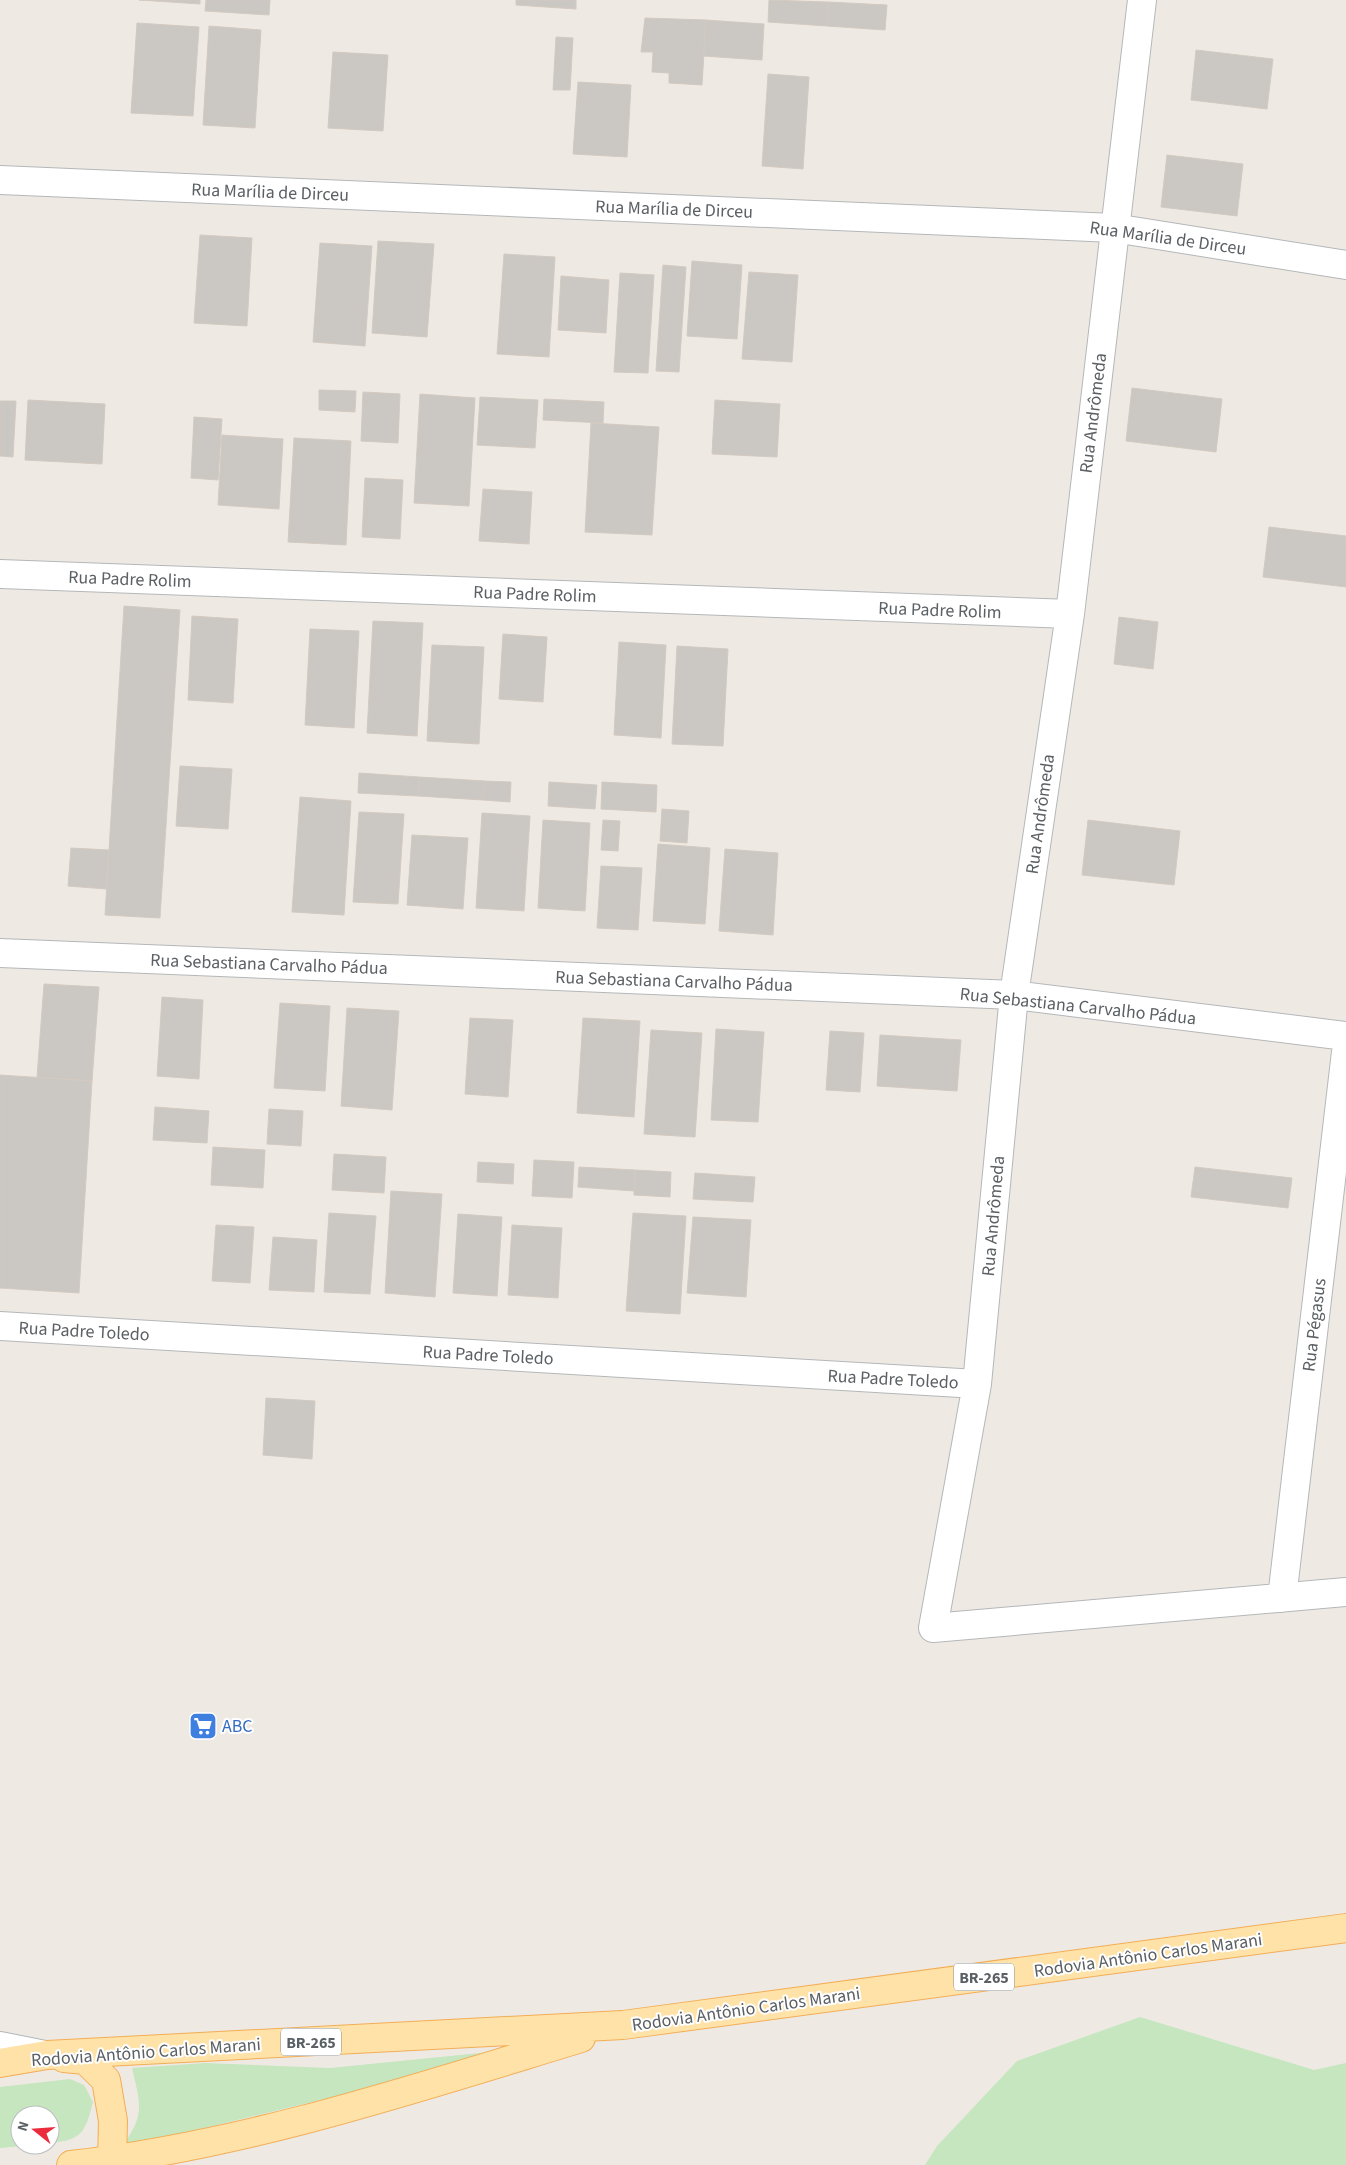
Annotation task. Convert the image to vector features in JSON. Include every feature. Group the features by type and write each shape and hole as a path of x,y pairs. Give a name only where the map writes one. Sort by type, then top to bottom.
{"main road":[{"name":"Rodovia Antônio Carlos Marani","path":"0,2063 46,2055 623,2025 1346,1928"},
{"name":"Rodovia Antônio Carlos Marani","path":"71,2165 110,2163 222,2141 445,2079 623,2025"},
{"path":"46,2055 85,2060 106,2080 114,2120 110,2163"},
{"path":"180,2165 222,2141"}],"street":[{"name":"Rua Andrômeda","path":"1142,0 1070,614 1014,995 977,1384 933,1628 1282,1598"},
{"name":"Rua Marília de Dirceu","path":"0,180 1114,228 1346,265"},
{"name":"Rua Padre Rolim","path":"0,574 1070,614"},
{"name":"Rua Sebastiana Carvalho Pádua","path":"0,953 1014,995 1346,1036"},
{"name":"Rua Pégasus","path":"1282,1598 1346,1052"},
{"name":"Rua Padre Toledo","path":"0,1326 977,1384"},
{"path":"1282,1598 1346,1592"},
{"path":"0,2046 46,2055"}],"green space":[{"path":"1140,2017 1314,2070 1346,2063 1346,2165 925,2165 937,2146 1017,2061"},
{"path":"541,2047 121,2148 134,2127 139,2110 132,2068 205,2063 330,2068"},
{"path":"70,2079 84,2085 93,2102 88,2121 81,2133 76,2137 60,2142 60,2105 10,2105 10,2147 0,2148 0,2087"}],"building":[{"path":"139,0 200,0 200,4"},
{"path":"206,0 270,0 269,15 205,11"},
{"path":"516,0 576,0 576,9 516,5"},
{"path":"769,0 828,2 827,26 768,22"},
{"path":"828,2 887,5 885,30 827,26"},
{"path":"645,18 706,20 702,85 669,83 669,73 652,72 653,52 641,52"},
{"path":"706,20 764,24 762,60 703,56"},
{"path":"137,23 199,27 193,116 131,113"},
{"path":"209,26 261,30 255,128 203,125"},
{"path":"556,37 573,38 570,90 553,90"},
{"path":"1196,50 1273,59 1267,109 1191,100"},
{"path":"333,52 388,55 383,131 328,128"},
{"path":"768,74 809,77 803,169 762,166"},
{"path":"578,82 631,85 627,157 573,154"},
{"path":"1167,155 1243,164 1237,216 1161,207"},
{"path":"200,235 252,238 247,326 194,323"},
{"path":"378,241 434,244 427,337 372,333"},
{"path":"320,243 372,246 365,346 313,342"},
{"path":"504,254 555,257 549,357 497,354"},
{"path":"692,261 742,265 737,339 687,336"},
{"path":"663,265 686,267 679,372 656,371"},
{"path":"749,272 798,275 792,362 742,359"},
{"path":"620,273 654,275 648,373 614,372"},
{"path":"561,276 609,280 606,333 558,330"},
{"path":"1132,388 1222,399 1216,452 1126,441"},
{"path":"319,390 356,391 355,412 319,410"},
{"path":"363,392 400,394 398,443 361,441"},
{"path":"420,394 475,398 469,506 414,503"},
{"path":"480,397 538,400 535,448 477,445"},
{"path":"544,399 604,402 603,423 543,420"},
{"path":"28,400 105,404 102,464 25,460"},
{"path":"715,400 780,404 777,457 712,454"},
{"path":"0,401 16,401 13,457 0,456"},
{"path":"194,417 222,419 218,480 191,478"},
{"path":"591,423 659,427 652,535 585,532"},
{"path":"222,435 283,439 279,509 218,505"},
{"path":"294,438 351,441 346,545 288,542"},
{"path":"365,478 403,480 400,539 362,537"},
{"path":"483,489 532,492 529,544 479,541"},
{"path":"1269,527 1346,536 1346,587 1263,577"},
{"path":"124,606 180,610 160,918 105,915"},
{"path":"192,616 238,619 233,703 188,700"},
{"path":"1119,617 1158,622 1153,669 1114,664"},
{"path":"373,621 423,623 417,736 367,733"},
{"path":"310,629 359,631 354,728 305,725"},
{"path":"503,634 547,637 543,702 499,699"},
{"path":"619,642 666,645 661,738 614,735"},
{"path":"432,645 484,647 479,744 427,741"},
{"path":"677,646 728,649 723,746 672,744"},
{"path":"180,766 232,769 228,829 176,826"},
{"path":"359,773 419,777 418,796 358,793"},
{"path":"419,777 485,781 483,800 418,796"},
{"path":"485,781 511,782 510,802 483,800"},
{"path":"549,782 597,785 595,809 548,806"},
{"path":"602,782 657,785 656,812 601,809"},
{"path":"300,797 351,801 344,915 292,912"},
{"path":"662,809 689,811 687,843 660,841"},
{"path":"359,812 404,814 398,904 353,902"},
{"path":"482,813 530,816 524,911 476,908"},
{"path":"543,820 590,823 585,911 538,908"},
{"path":"603,820 620,821 618,851 601,850"},
{"path":"1088,820 1180,831 1174,885 1082,875"},
{"path":"412,835 468,838 463,909 407,905"},
{"path":"658,844 710,848 705,924 653,921"},
{"path":"71,848 109,850 106,889 68,886"},
{"path":"725,849 778,853 773,935 719,931"},
{"path":"601,866 642,868 638,930 597,928"},
{"path":"44,984 99,987 92,1081 37,1077"},
{"path":"162,997 203,1000 199,1079 157,1076"},
{"path":"280,1003 330,1006 325,1091 274,1088"},
{"path":"347,1008 399,1011 392,1110 341,1106"},
{"path":"470,1018 513,1020 508,1097 465,1094"},
{"path":"583,1018 640,1021 634,1117 577,1113"},
{"path":"716,1029 764,1032 758,1122 711,1120"},
{"path":"651,1030 702,1033 695,1137 644,1134"},
{"path":"830,1031 864,1033 860,1092 826,1090"},
{"path":"880,1035 961,1040 957,1091 877,1086"},
{"path":"0,1075 92,1081 79,1293 0,1288"},
{"path":"155,1107 209,1111 207,1143 153,1140"},
{"path":"269,1109 303,1111 301,1146 267,1144"},
{"path":"213,1147 265,1150 263,1188 211,1185"},
{"path":"334,1154 386,1157 384,1193 332,1190"},
{"path":"534,1160 574,1162 572,1198 532,1196"},
{"path":"478,1162 514,1164 513,1184 477,1182"},
{"path":"579,1167 635,1170 634,1191 578,1187"},
{"path":"1195,1167 1292,1178 1288,1208 1191,1197"},
{"path":"635,1170 671,1172 670,1197 634,1195"},
{"path":"695,1173 755,1177 753,1202 693,1199"},
{"path":"391,1191 442,1194 435,1297 385,1293"},
{"path":"329,1213 376,1216 370,1294 324,1292"},
{"path":"633,1213 686,1216 680,1314 626,1311"},
{"path":"458,1214 502,1217 497,1296 453,1293"},
{"path":"693,1217 751,1220 746,1297 687,1293"},
{"path":"216,1225 254,1227 250,1283 212,1281"},
{"path":"512,1225 562,1228 558,1298 508,1295"},
{"path":"273,1237 317,1240 314,1292 269,1290"},
{"path":"266,1398 315,1401 312,1459 263,1455"}],"place":[{"name":"ABC","path":"203,1726"}]}
